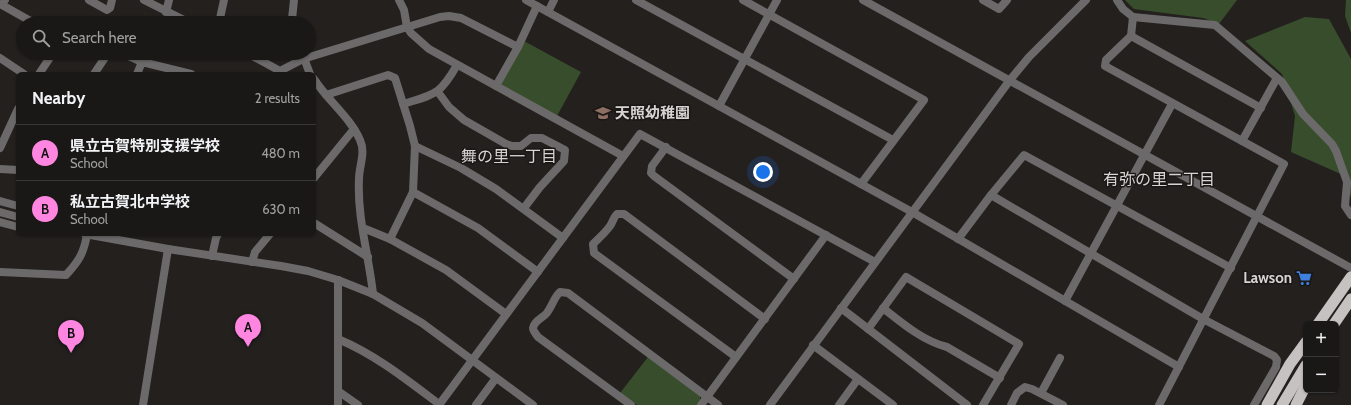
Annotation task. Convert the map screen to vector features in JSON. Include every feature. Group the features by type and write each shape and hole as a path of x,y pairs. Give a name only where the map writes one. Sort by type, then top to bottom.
{"highway":[{"path":"1320,321 1351,277"},
{"path":"1336,321 1351,299"},
{"path":"1267,405 1290,364 1303,346"},
{"path":"1282,405 1303,370"},
{"path":"1296,405 1303,391"}],"street":[{"path":"89,0 107,10 110,8 112,0"},
{"path":"144,0 175,16"},
{"path":"166,12 169,0"},
{"path":"221,16 224,0"},
{"path":"292,16 293,0"},
{"path":"399,0 404,10 408,27 412,33 429,49 623,156"},
{"path":"526,0 912,212 1179,368"},
{"path":"548,12 554,0"},
{"path":"636,0 893,140"},
{"path":"743,0 924,100 861,184"},
{"path":"719,106 777,0"},
{"path":"862,0 873,2 1010,80 1351,268"},
{"path":"983,0 999,9 1007,0"},
{"path":"770,405 1010,80 1029,57 1086,0"},
{"path":"1117,0 1123,9 1133,17 1214,25 1282,82 1303,114 1332,144 1347,182 1345,206 1351,215"},
{"path":"3,3 23,16"},
{"path":"496,86 518,48 537,6"},
{"path":"316,52 440,17 449,16 461,18 518,48"},
{"path":"1133,17 1131,36 1106,60 1105,66 1284,164 1159,405"},
{"path":"1131,36 1261,108"},
{"path":"0,58 21,72"},
{"path":"40,72 48,60"},
{"path":"95,72 103,60"},
{"path":"138,60 178,72"},
{"path":"260,60 280,71 297,60"},
{"path":"305,60 309,72"},
{"path":"138,72 142,62"},
{"path":"404,104 438,92 449,80 457,65"},
{"path":"326,95 388,75 395,78 404,104 415,146 412,192 390,239"},
{"path":"1242,141 1277,78"},
{"path":"316,85 354,129 361,141 363,152 359,186 359,202 373,294"},
{"path":"438,92 449,107 464,120 506,144 521,146 531,138 542,138 565,150 564,162 540,187 524,208"},
{"path":"1065,301 1172,104"},
{"path":"0,148 16,113"},
{"path":"316,176 354,129"},
{"path":"338,339 366,352 388,366 439,405 640,134 875,262"},
{"path":"415,146 461,168 524,208 563,238"},
{"path":"666,147 652,166 651,173 794,280"},
{"path":"958,239 1024,154 1231,268"},
{"path":"0,169 16,170"},
{"path":"412,192 478,228 538,272"},
{"path":"991,195 1203,319 1274,356 1277,360 1276,367 1254,405"},
{"path":"0,201 16,205"},
{"path":"0,212 16,216"},
{"path":"736,357 594,253 593,244 601,237 617,214 624,214 765,319"},
{"path":"0,222 16,226"},
{"path":"316,224 368,257"},
{"path":"363,228 390,239 446,270 506,314"},
{"path":"701,405 826,235"},
{"path":"0,272 66,275 77,263 84,250 86,236"},
{"path":"113,236 126,237 168,249 308,271 338,280 373,294 422,323 533,405"},
{"path":"212,256 217,236"},
{"path":"252,262 255,252 268,236"},
{"path":"143,405 168,249"},
{"path":"868,329 906,277 1019,344 983,405"},
{"path":"338,280 338,405"},
{"path":"631,405 538,337 534,332 533,329 535,324 546,314 560,292 568,293 718,405"},
{"path":"841,308 967,405"},
{"path":"883,308 910,329 940,346 946,347 1000,378"},
{"path":"814,345 893,405"},
{"path":"1041,393 1060,358"},
{"path":"476,405 496,378"},
{"path":"839,405 858,379"},
{"path":"1011,405 1017,393 1025,387 1041,393 1063,405"},
{"path":"338,391 358,405"}],"green space":[{"path":"1125,0 1237,0 1219,24 1203,18 1134,9"},
{"path":"1346,0 1351,0 1351,33 1345,16"},
{"path":"1305,17 1329,19 1351,59 1351,197 1343,175 1291,152 1295,116 1282,74 1245,41"},
{"path":"524,41 581,72 557,116 502,86 502,82"},
{"path":"648,357 700,396 700,400 697,405 637,405 620,393"}],"place":[{"name":"天照幼稚園","path":"603,113"},
{"name":"Lawson","path":"1304,278"},
{"name":"県立古賀特別支援学校","path":"248,347"},
{"name":"私立古賀北中学校","path":"71,353"}],"district":[{"name":"舞の里一丁目","path":"509,156"},
{"name":"有弥の里二丁目","path":"1159,179"}]}
